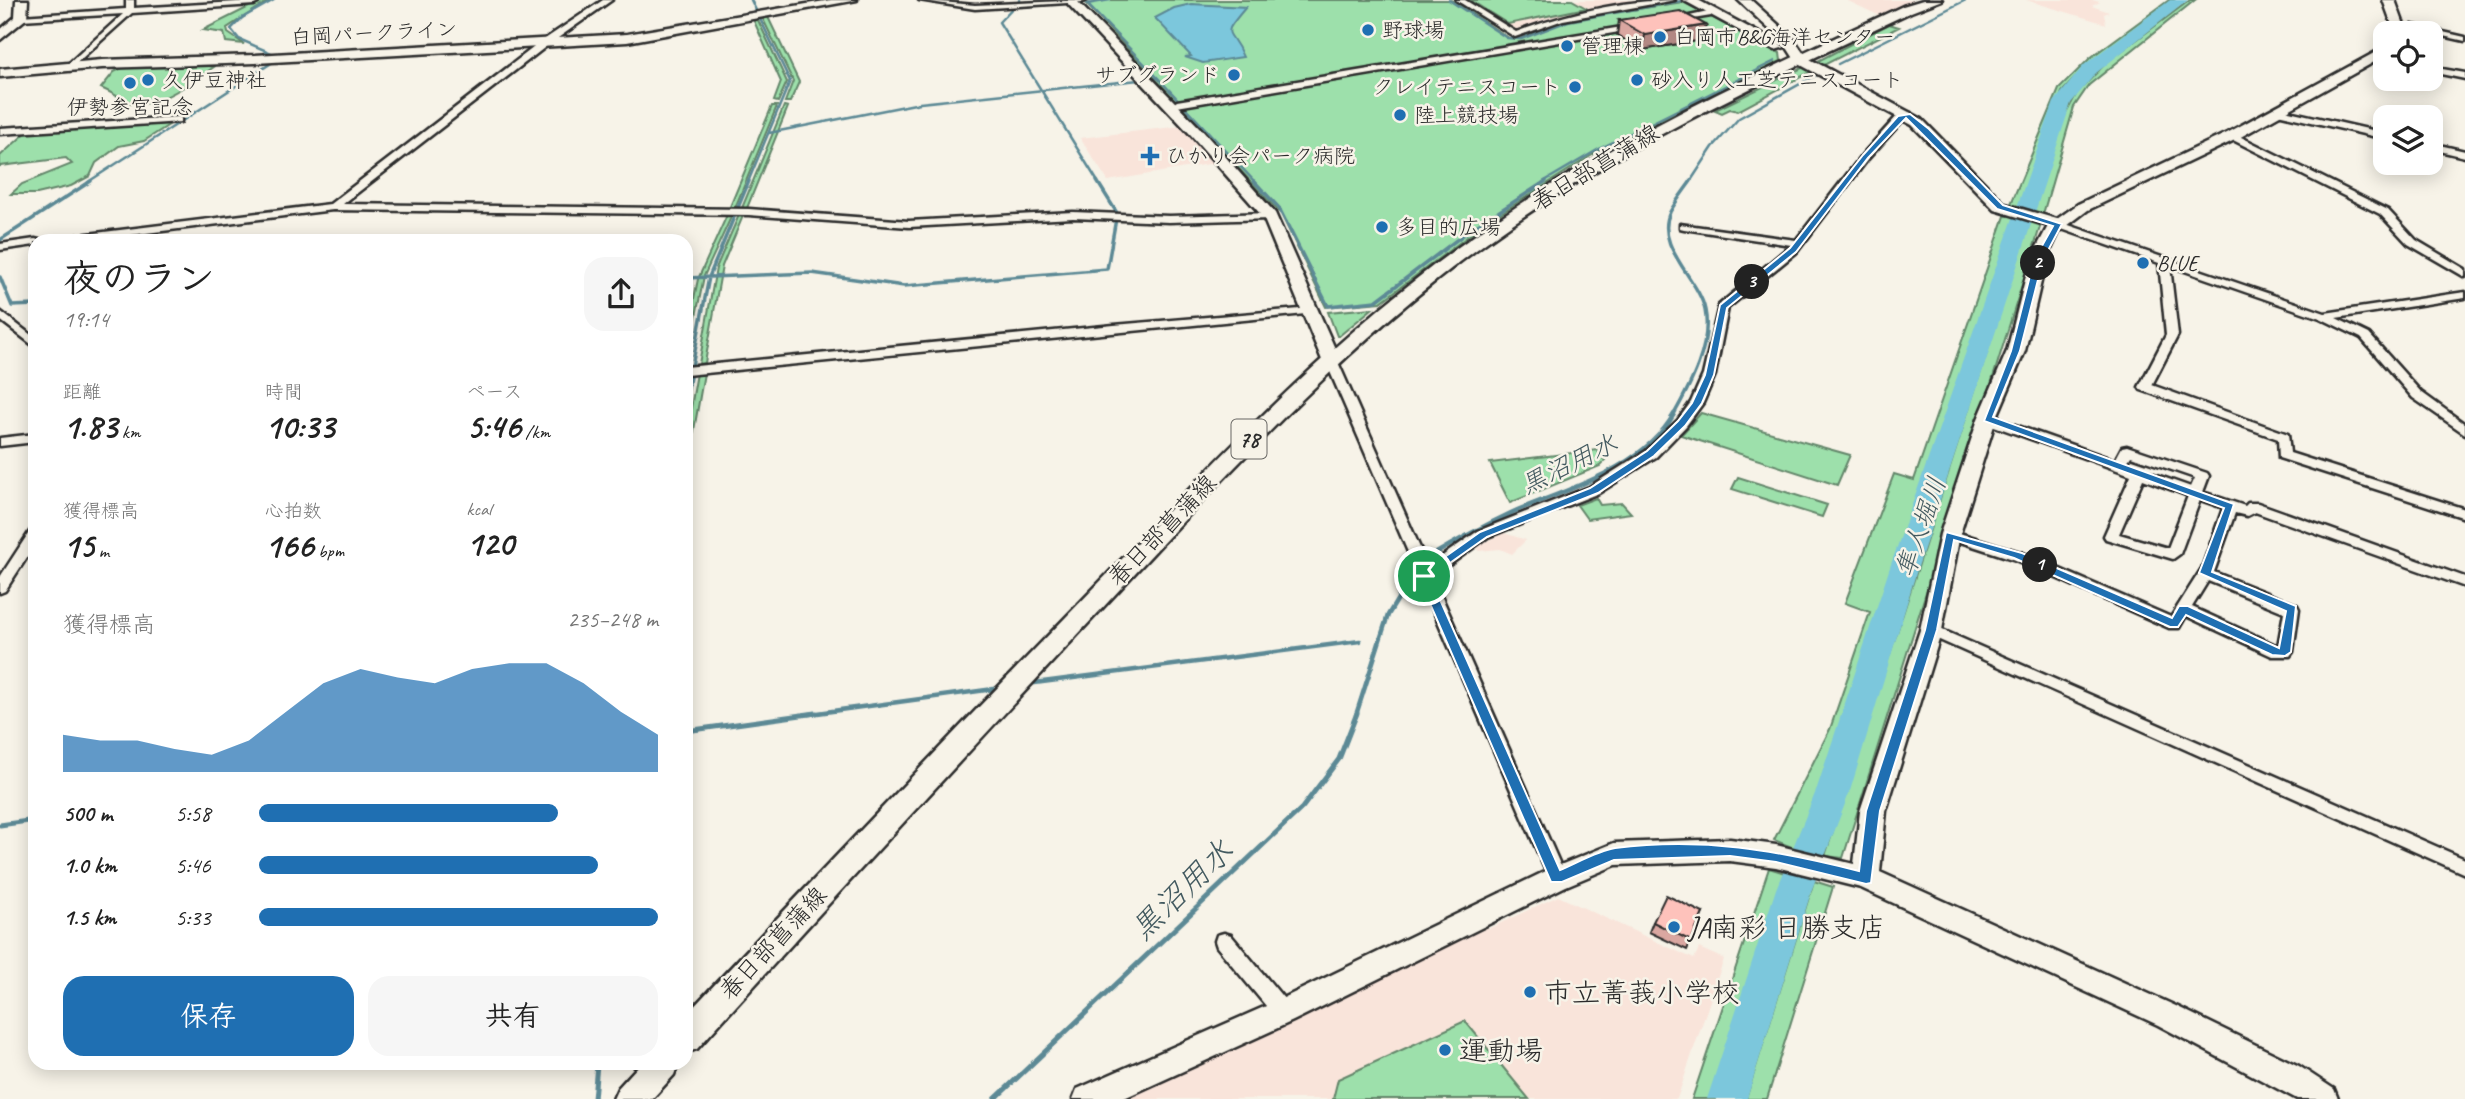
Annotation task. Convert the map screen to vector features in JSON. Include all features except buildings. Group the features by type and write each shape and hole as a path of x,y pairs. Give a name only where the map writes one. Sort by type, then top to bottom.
{"main road":[{"name":"春日部菖蒲線","path":"693,1031 1168,523 1294,394 1401,300 1521,211 1648,134 1907,9 1936,0"},
{"path":"630,1099 657,1070"}],"street":[{"path":"21,18 22,0"},
{"path":"71,66 130,11 130,0"},
{"path":"333,207 545,43 609,0 616,0"},
{"name":"白岡パークライン","path":"0,73 71,66 264,59 652,35 851,0"},
{"path":"923,0 975,7 1075,1 1270,216 1557,878"},
{"path":"1460,0 1515,35 1560,18 1671,0"},
{"path":"1689,0 1779,47"},
{"path":"1744,0 1789,41 1801,60 1908,116 1927,131 2000,207 2041,218 2324,316 2365,336 2417,395 2463,426"},
{"path":"2389,0 2397,21"},
{"path":"0,36 21,18 254,3"},
{"path":"1669,21 1708,14"},
{"path":"1177,104 1644,25"},
{"path":"2443,34 2465,39"},
{"path":"1853,875 1931,630 1950,534 1987,419 2016,351 2038,260 2057,224 2129,184 2232,136 2373,60"},
{"path":"2443,72 2465,76"},
{"path":"2276,111 2373,133"},
{"path":"1424,576 1477,538 1612,481 1651,453 1682,424 1697,403 1709,375 1723,307 1780,262 1865,157 1901,117 1908,116"},
{"path":"0,131 178,120"},
{"path":"2232,136 2384,212 2412,242 2465,274"},
{"path":"2443,148 2465,153"},
{"path":"109,234 333,207 726,211 909,224 1073,215 1169,219 1270,216"},
{"path":"1684,226 1797,243"},
{"path":"0,247 28,243"},
{"path":"2164,261 2172,335 2145,387 2284,437 2284,455 2465,514"},
{"path":"2324,316 2465,295"},
{"path":"693,370 1114,327 1312,311"},
{"path":"0,314 28,338"},
{"path":"1987,419 2247,512 2253,506 2465,582"},
{"path":"0,442 28,439"},
{"path":"2119,466 2127,450 2202,476 2193,493 2174,554 2111,536 2139,473"},
{"path":"1950,534 2018,556 2174,624 2205,573 2231,506"},
{"path":"0,588 28,545"},
{"path":"2183,609 2277,652 2285,652 2292,609 2205,573"},
{"path":"1931,630 2465,867"},
{"path":"1088,1099 1283,1012 1557,878 1614,854 1730,850 1776,856 1853,875 2168,1016 2288,1076 2323,1099"},
{"path":"1224,941 1283,1012"}],"shaded area":[{"path":"1462,0 1660,0 1560,17 1518,33"},
{"path":"1846,0 1922,0 1880,16"},
{"path":"2026,0 2092,0 2100,2 2092,6 2109,12 2104,14 2106,24"},
{"name":"ひかり会パーク病院","path":"1182,126 1215,163 1108,181 1080,138"},
{"path":"1504,533 1526,540 1512,554 1500,549 1479,551 1474,547"},
{"name":"市立菁莪小学校","path":"1558,896 1694,959 1699,948 1724,959 1677,1099 1118,1099 1480,927 1490,928"}],"green space":[{"path":"263,0 270,0 227,28 228,33 244,44 226,42 224,33 203,30"},
{"path":"1106,0 1451,0 1509,38 1520,39 1567,20 1683,2 1780,53 1781,61 1605,147 1487,222 1381,302 1326,307 1281,214 1086,4"},
{"path":"1470,0 1572,0 1586,8 1508,24"},
{"path":"2172,0 2084,68 2062,92 1995,276 1799,850 1774,840 1830,729 1870,612 1845,603 1894,474 1914,480 2005,216 2013,215 2014,207 2010,206 2059,89 2090,58"},
{"path":"2190,0 2195,0 2089,85 2074,107 2043,214 2037,213 2036,221 2041,224 1843,858 1825,856 2061,123 2077,93 2107,62"},
{"path":"762,17 768,17 799,82 790,102 785,102 793,81"},
{"path":"757,18 787,82 778,102 774,101 781,82 753,19"},
{"path":"1889,24 1899,27 1822,66 1814,63"},
{"path":"124,67 214,67 172,94 146,103 125,101 101,88 114,72"},
{"path":"1804,67 1814,70 1738,111 1730,109 1722,113 1715,110"},
{"path":"772,106 777,106 735,208 729,209"},
{"path":"784,106 788,107 747,208 742,208"},
{"path":"172,123 144,141 119,146 96,163 90,176 71,186 37,194 11,194 22,184 72,164 66,158 0,166 0,156 28,131"},
{"path":"727,215 732,215 704,276 693,331 693,303 698,279"},
{"path":"739,215 743,216 722,266 705,363 699,364 716,268"},
{"path":"1373,308 1339,336 1337,336 1328,312"},
{"path":"697,373 704,373 693,436 693,396"},
{"path":"1701,413 1850,455 1837,485 1681,435"},
{"path":"1597,450 1605,461 1600,466 1510,503 1490,463"},
{"path":"1738,477 1827,505 1822,517 1732,489"},
{"path":"1596,498 1600,505 1622,503 1631,513 1587,519 1577,505"},
{"path":"1769,868 1791,875 1715,1099 1692,1099"},
{"path":"1814,881 1833,887 1767,1099 1746,1099"},
{"name":"運動場","path":"1465,1021 1529,1099 1333,1099 1338,1079"}],"water":[{"path":"1191,4 1246,7 1230,29 1243,57 1203,63 1185,57 1191,56 1155,18 1174,8"}],"waterway":[{"path":"88,182 273,62 276,55 239,39 231,29 242,18 274,0"},
{"path":"748,182 790,81 751,0"},
{"path":"1020,0 999,22 1041,90"},
{"path":"1110,0 1087,4 1158,78"},
{"path":"1449,0 1507,38 1521,39 1568,21 1687,0"},
{"name":"黒沼用水","path":"1838,64 1966,0"},
{"name":"隼人堀川","path":"1727,1099 1794,889 1833,791 1903,570 2063,102 2090,69 2180,0"},
{"path":"1543,182 1599,149 1775,61"},
{"name":"黒沼用水","path":"1690,182 1713,147 1739,118 1818,74"},
{"path":"1041,90 1158,78"},
{"path":"1158,78 1255,182"},
{"path":"769,133 920,103 1041,90"},
{"path":"1041,90 1098,182"},
{"path":"0,240 91,181"},
{"path":"709,277 749,181"},
{"path":"709,277 812,273 904,286 1107,269 1117,213 1097,181"},
{"path":"1254,181 1279,208 1328,306 1376,301 1467,232 1546,181"},
{"name":"黒沼用水","path":"1673,416 1698,365 1705,337 1705,310 1701,298 1672,250 1668,237 1670,212 1691,181"},
{"path":"0,277 12,306 28,305"},
{"path":"693,278 709,277"},
{"path":"693,361 709,277"},
{"name":"黒沼用水","path":"1428,558 1502,517 1624,463 1660,433 1674,414"},
{"name":"黒沼用水","path":"1356,715 1388,615 1413,574"},
{"path":"1027,684 1360,641"},
{"path":"803,715 1001,688"},
{"path":"693,730 816,713"},
{"name":"黒沼用水","path":"995,1099 1302,808 1339,759 1357,713"},
{"path":"0,825 28,821"},
{"path":"594,1099 596,1070"}],"place":[{"name":"野球場","path":"1368,30"},
{"name":"白岡市B&G海洋センター","path":"1660,37"},
{"name":"管理棟","path":"1567,46"},
{"name":"サブグランド","path":"1234,75"},
{"name":"久伊豆神社","path":"148,80"},
{"name":"砂入り人工芝テニスコート","path":"1637,80"},
{"name":"伊勢参宮記念","path":"130,83"},
{"name":"クレイテニスコート","path":"1575,87"},
{"name":"陸上競技場","path":"1400,115"},
{"name":"ひかり会パーク病院","path":"1150,156"},
{"name":"多目的広場","path":"1382,227"},
{"name":"BLUE","path":"2143,263"},
{"name":"JA南彩 日勝支店","path":"1674,927"},
{"name":"市立菁莪小学校","path":"1530,992"},
{"name":"運動場","path":"1445,1050"}],"route":[{"path":"1908,116 1927,131 2002,209 2057,224 2038,260 2016,351 1987,419 2231,506 2205,573 2292,609 2285,652 2277,652 2183,609 2174,624 2018,556 1950,534 1931,630 1873,811 1866,878 1776,856 1730,850 1614,854 1557,878 1522,804 1424,576 1483,534 1510,522 1550,510 1612,481 1651,453 1682,424 1697,403 1709,375 1723,307 1793,250 1865,157 1901,117 1908,116"}]}
